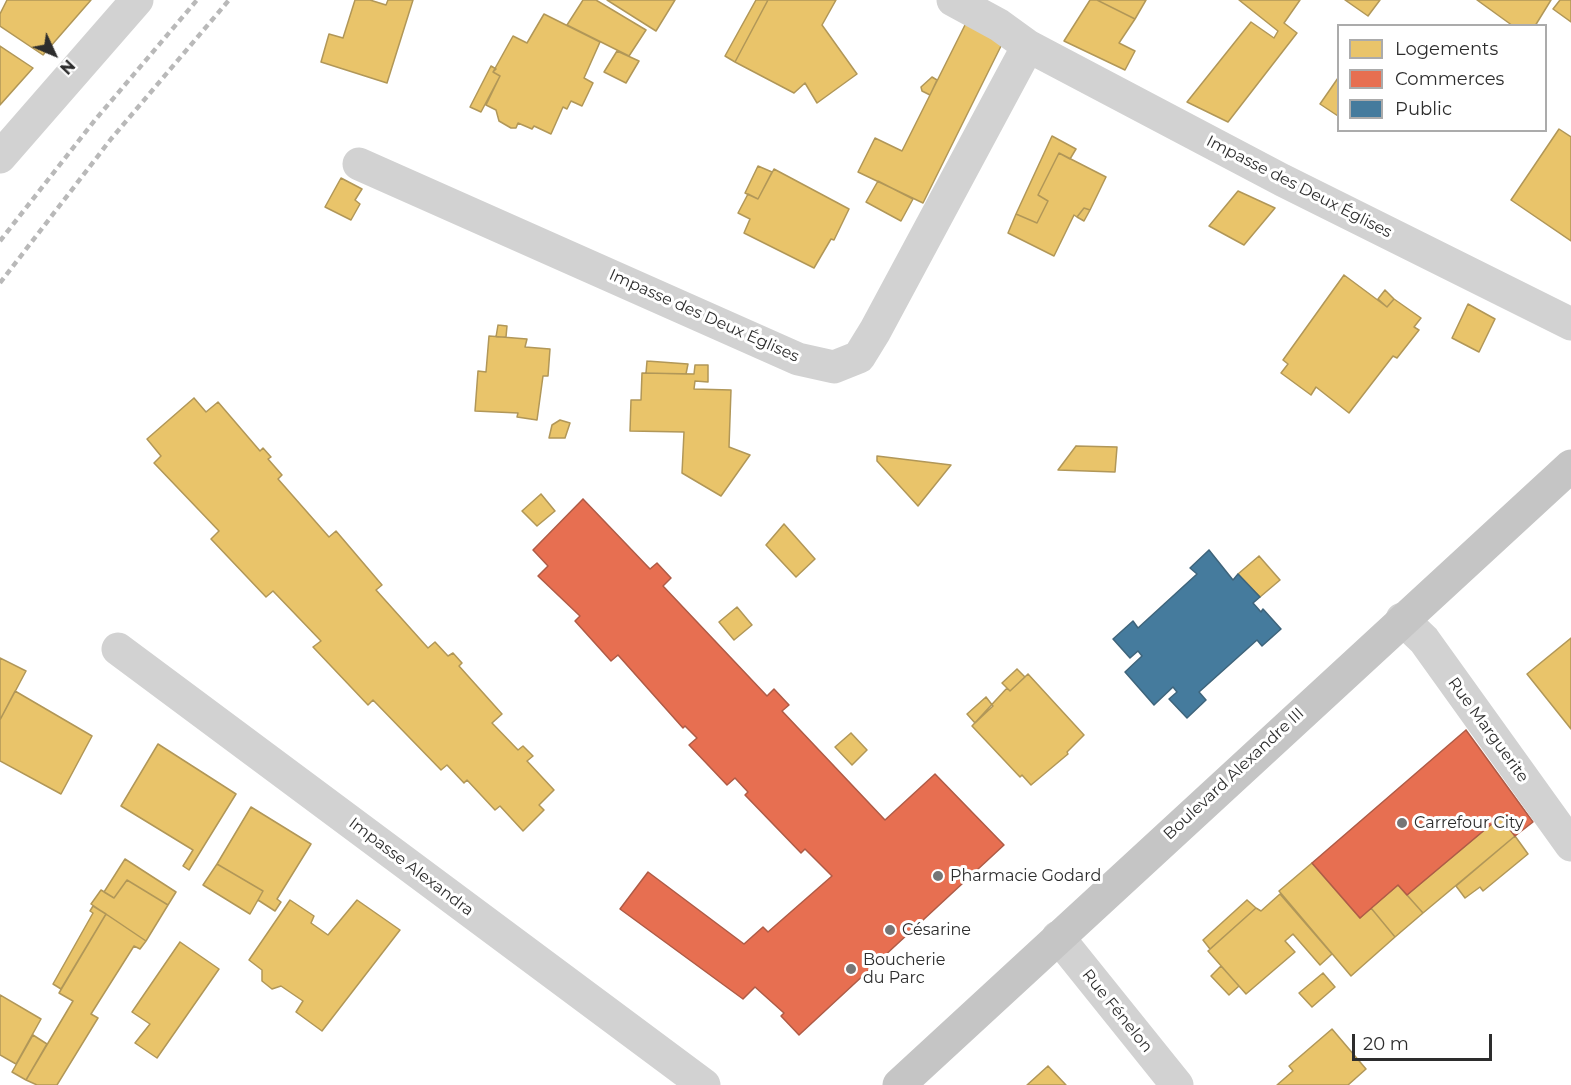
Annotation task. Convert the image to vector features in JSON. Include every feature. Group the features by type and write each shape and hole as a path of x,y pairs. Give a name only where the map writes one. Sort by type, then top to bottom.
{"main road":[{"name":"Boulevard Alexandre III","path":"899,1085 1402,619 1571,466"}],"street":[{"path":"0,156 137,0"},
{"name":"Impasse des Deux Églises","path":"953,0 999,24 1028,46 1282,180 1571,324"},
{"name":"Impasse des Deux Églises","path":"359,164 798,359 834,367 858,357 875,331 1028,46"},
{"name":"Rue Marguerite","path":"1402,619 1424,640 1571,845"},
{"name":"Impasse Alexandra","path":"118,649 704,1085"},
{"name":"Rue Fénelon","path":"1058,937 1177,1085"}],"building: Logements":[{"path":"7,0 91,0 43,55 0,26 0,14"},
{"path":"355,0 370,0 386,5 388,0 413,0 387,83 321,62 329,34 343,38"},
{"path":"583,0 596,0 646,30 629,56 567,25"},
{"path":"607,0 675,0 656,31"},
{"path":"756,0 768,0 735,62 725,56"},
{"path":"768,0 836,0 822,25 857,74 817,103 805,83 794,93 735,62"},
{"path":"1090,0 1097,0 1135,19 1119,43 1135,51 1125,70 1064,41"},
{"path":"1097,0 1146,0 1135,19"},
{"path":"1239,0 1300,0 1284,23 1297,33 1228,122 1187,102 1251,22 1274,38 1278,31"},
{"path":"1345,0 1380,0 1368,16"},
{"path":"1477,0 1551,0 1536,24 1510,24"},
{"path":"1560,0 1571,0 1571,22 1553,9"},
{"path":"544,14 600,42 584,78 593,83 582,106 571,101 567,109 563,107 551,134 534,126 532,129 518,123 516,128 511,128 499,121 496,110 486,105 500,76 493,72 513,36 527,43"},
{"path":"970,15 1006,36 923,203 858,172 875,138 902,151"},
{"path":"0,46 33,68 0,105"},
{"path":"617,51 639,61 626,83 604,72"},
{"path":"491,66 496,69 493,72 500,76 481,112 470,107"},
{"path":"932,77 937,80 930,95 922,91 921,87"},
{"path":"1337,79 1337,115 1320,104"},
{"path":"1559,129 1571,137 1571,241 1511,200"},
{"path":"1052,136 1076,149 1070,159 1059,153 1038,195 1048,201 1037,223 1016,214"},
{"path":"1059,153 1106,177 1090,210 1084,208 1077,217 1074,215 1054,256 1008,233 1016,214 1037,223 1048,201 1038,195"},
{"path":"758,166 772,172 758,199 745,193"},
{"path":"774,169 849,209 834,240 831,239 814,268 744,233 750,219 738,213 748,194 758,199"},
{"path":"341,178 362,189 355,200 360,204 351,220 325,207"},
{"path":"878,181 913,199 901,221 866,202"},
{"path":"1238,191 1275,208 1244,245 1209,226"},
{"path":"1084,208 1090,210 1084,221 1077,217"},
{"path":"1344,275 1387,307 1394,299 1421,318 1414,327 1419,330 1397,358 1393,356 1349,413 1316,387 1311,395 1281,373 1288,364 1283,360"},
{"path":"1385,290 1394,299 1387,307 1378,299"},
{"path":"1468,304 1495,319 1479,352 1452,338"},
{"path":"498,325 507,326 506,337 496,337"},
{"path":"489,336 527,339 525,347 550,349 548,376 543,376 537,420 517,417 518,413 475,411 478,371 486,372"},
{"path":"647,361 688,364 686,374 646,373"},
{"path":"695,365 708,365 708,382 695,381 694,389 731,390 729,447 750,455 721,496 682,473 684,432 630,431 631,400 641,400 642,373 694,374"},
{"path":"194,398 206,412 218,402 260,451 263,448 271,457 268,459 282,475 278,479 329,537 336,531 382,585 376,590 428,648 435,642 448,656 453,653 462,663 459,666 502,714 492,723 518,750 523,746 533,756 527,761 554,790 539,805 544,810 523,831 500,806 495,810 467,780 464,783 447,765 441,770 373,700 368,705 313,647 321,641 273,591 266,597 211,539 219,531 154,463 161,456 147,439"},
{"path":"560,420 570,423 565,438 549,438 552,425"},
{"path":"1076,446 1117,447 1115,472 1058,470"},
{"path":"877,456 951,465 918,506 877,461"},
{"path":"541,494 555,511 537,526 522,511"},
{"path":"784,524 815,559 796,577 766,545"},
{"path":"1259,556 1280,580 1260,597 1238,574"},
{"path":"737,607 752,625 734,640 719,622"},
{"path":"1571,638 1571,729 1527,674"},
{"path":"0,658 26,671 0,720"},
{"path":"1017,669 1025,677 1010,691 1002,683"},
{"path":"1028,674 1084,735 1067,752 1068,754 1031,785 1022,775 1020,777 972,726 1007,688 1010,691"},
{"path":"15,691 92,736 61,794 0,761 0,720"},
{"path":"986,697 993,706 975,723 967,714"},
{"path":"851,733 867,750 852,765 835,747"},
{"path":"158,744 236,794 189,870 183,866 193,850 121,806"},
{"path":"251,807 311,844 277,899 281,902 275,911 258,900 263,891 217,864"},
{"path":"1500,817 1515,836 1423,913 1407,895"},
{"path":"1515,836 1528,854 1483,891 1480,887 1465,898 1456,886"},
{"path":"125,859 176,892 168,905 127,880 114,898 104,892"},
{"path":"1312,863 1360,918 1371,908 1395,937 1351,976 1279,891"},
{"path":"217,864 263,891 250,914 203,885"},
{"path":"127,880 168,905 146,941 91,904 101,890 114,898"},
{"path":"1398,885 1423,913 1395,937 1371,908"},
{"path":"1280,894 1332,954 1320,965 1293,934 1285,941 1295,952 1246,994 1208,951 1256,908 1261,911"},
{"path":"290,900 314,916 311,923 328,935 357,900 400,930 322,1031 296,1012 303,1001 281,986 272,989 262,981 262,970 249,960"},
{"path":"1247,900 1256,908 1210,949 1203,940"},
{"path":"93,906 106,914 61,989 53,984 93,913 90,911"},
{"path":"106,914 146,941 140,949 134,946 91,1014 98,1018 57,1085 37,1085 26,1080 73,1001 59,993"},
{"path":"180,942 219,969 157,1058 135,1043 150,1024 132,1012"},
{"path":"1221,966 1239,986 1229,995 1211,976"},
{"path":"1323,973 1335,987 1312,1007 1299,993"},
{"path":"0,995 41,1019 16,1064 0,1055"},
{"path":"1332,1029 1366,1069 1348,1085 1277,1085 1293,1071 1289,1066"},
{"path":"33,1035 47,1044 26,1080 12,1072"},
{"path":"1048,1066 1066,1085 1027,1085"}],"building: Commerces":[{"path":"583,499 650,569 657,563 671,578 663,586 767,696 774,689 789,705 782,711 885,820 935,774 1004,845 799,1035 781,1016 784,1013 755,987 743,999 620,909 648,872 744,944 763,927 768,932 832,876 805,849 801,853 745,795 748,792 735,778 727,785 689,745 697,738 685,726 683,728 618,655 611,661 575,621 580,616 538,576 548,566 533,550"},
{"path":"1466,730 1533,822 1515,836 1500,817 1407,895 1398,885 1360,918 1312,863"}],"building: Public":[{"path":"1209,550 1233,580 1238,574 1260,597 1253,603 1261,612 1263,609 1281,629 1262,646 1257,640 1199,692 1206,700 1187,718 1169,699 1177,692 1173,687 1154,705 1125,672 1142,656 1138,651 1130,658 1113,639 1133,621 1138,628 1197,574 1190,568"}],"railway":[{"path":"0,241 95,120 197,0"},
{"path":"0,283 111,139 229,0"}],"place":[{"name":"Carrefour City","path":"1402,823"},
{"name":"Pharmacie Godard","path":"938,876"},
{"name":"Césarine","path":"890,930"},
{"name":"Boucherie du Parc","path":"851,969"}]}
